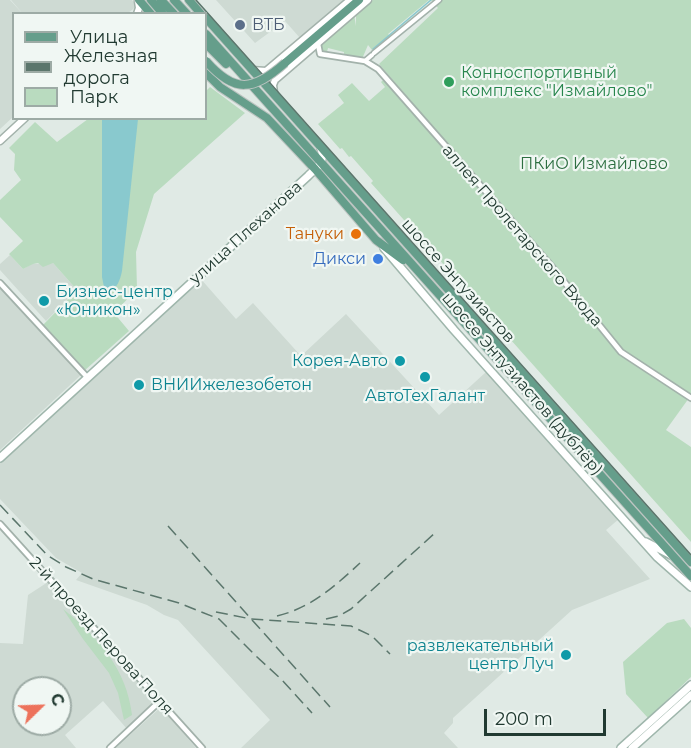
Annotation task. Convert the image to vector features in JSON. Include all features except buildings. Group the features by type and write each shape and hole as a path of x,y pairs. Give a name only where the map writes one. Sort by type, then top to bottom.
{"main road":[{"path":"138,0 149,12"},
{"path":"151,0 161,12"},
{"path":"161,0 172,12"},
{"path":"174,0 185,12"},
{"path":"207,61 223,78 231,82 244,85 258,83 359,0"},
{"name":"шоссе Энтузиастов","path":"207,19 691,561"},
{"name":"шоссе Энтузиастов","path":"207,35 248,81 320,171 417,270 691,576"},
{"path":"207,45 248,81"},
{"name":"шоссе Энтузиастов (дублёр)","path":"207,74 220,87 267,118 320,171 454,330 657,557 691,587"},
{"path":"304,157 308,166 308,176 317,176 323,156 321,149"},
{"name":"улица Плеханова","path":"0,458 308,176 320,171"},
{"path":"376,240 417,270"},
{"path":"639,537 673,556"},
{"path":"679,576 683,567 691,561"},
{"path":"621,748 691,685"},
{"path":"632,748 691,695"}],"street":[{"path":"252,70 266,70 350,0"},
{"path":"275,96 273,85 275,80 368,0"},
{"path":"319,42 317,48 320,54 365,61 439,0"},
{"name":"аллея Пролетарского Входа","path":"365,61 378,69 418,114 553,268 621,352 691,398"},
{"path":"0,141 23,120"},
{"path":"0,283 87,377"},
{"name":"2-й проезд Перова Поля","path":"0,524 202,748"},
{"path":"110,748 160,701"}],"shaded area":[{"path":"0,0 10,0 21,12 12,12 12,118 0,129"},
{"path":"11,0 132,0 137,6 129,12 21,12"},
{"path":"216,0 344,0 300,38 285,21 255,43"},
{"path":"10,255 23,269 32,264 53,263 77,290 46,321 0,270 0,264"},
{"path":"200,278 236,319 253,303 301,356 346,314 439,415 486,372 619,519 606,530 650,579 572,610 453,718 453,723 444,733 458,748 241,748 270,720 178,620 147,605 76,580 82,573 56,558 0,499 0,463"},
{"path":"0,286 82,374 0,450"},
{"path":"48,582 155,699 155,702 127,729 103,701 72,729 72,676 12,676 12,736 66,736 76,748 0,748 0,643 23,644 28,595"},
{"path":"161,707 196,748 116,748 130,735"}],"green space":[{"path":"373,0 429,0 372,50 368,45 362,59 328,48 327,52 321,51 320,45 354,14 356,26 356,14"},
{"name":"ПКиО Измайлово","path":"431,0 691,0 691,395 622,351 516,223 379,64 438,8"},
{"path":"384,79 517,230 619,354 689,398 666,430 691,447 691,542 371,183 373,181 351,156 349,157 342,148 340,149 318,124 344,103 338,95 352,83 369,101 385,87 381,82"},
{"path":"210,87 245,113 154,194 136,252 137,289 114,313 129,331 84,371 43,325 77,290 53,263 43,267 38,263 33,264 23,269 9,254 23,241 0,217 0,200 21,180 14,170 15,154 9,148 35,122 57,142 87,120 207,120 207,90"},
{"path":"63,609 99,643 117,669 124,683 132,715 124,720 118,693 109,673"},
{"path":"684,619 691,628 691,677 648,718 626,694 623,662 667,623"}],"water":[{"path":"102,120 138,120 122,271 118,283 111,289 104,287 102,277"}],"waterway":[{"path":"373,49 431,0"}],"tram line":[{"path":"196,0 207,12"},
{"path":"207,12 691,555"}],"railway":[{"path":"0,505 47,555 66,567 93,579 179,603 219,619 282,680 312,713"},
{"path":"168,526 330,707"},
{"path":"326,619 339,616 351,609 436,532"},
{"path":"277,616 312,602 360,563"},
{"path":"216,612 251,619 351,626 372,636 390,654"}],"place":[{"name":"ВТБ","path":"240,25"},
{"name":"Конноспортивный комплекс \"Измайлово\"","path":"449,82"},
{"name":"Тануки","path":"356,234"},
{"name":"Дикси","path":"378,259"},
{"name":"Бизнес-центр «Юникон»","path":"44,301"},
{"name":"Корея-Авто","path":"400,361"},
{"name":"АвтоТехГалант","path":"425,377"},
{"name":"ВНИИжелезобетон","path":"139,385"},
{"name":"развлекательный центр Луч","path":"566,655"}]}
